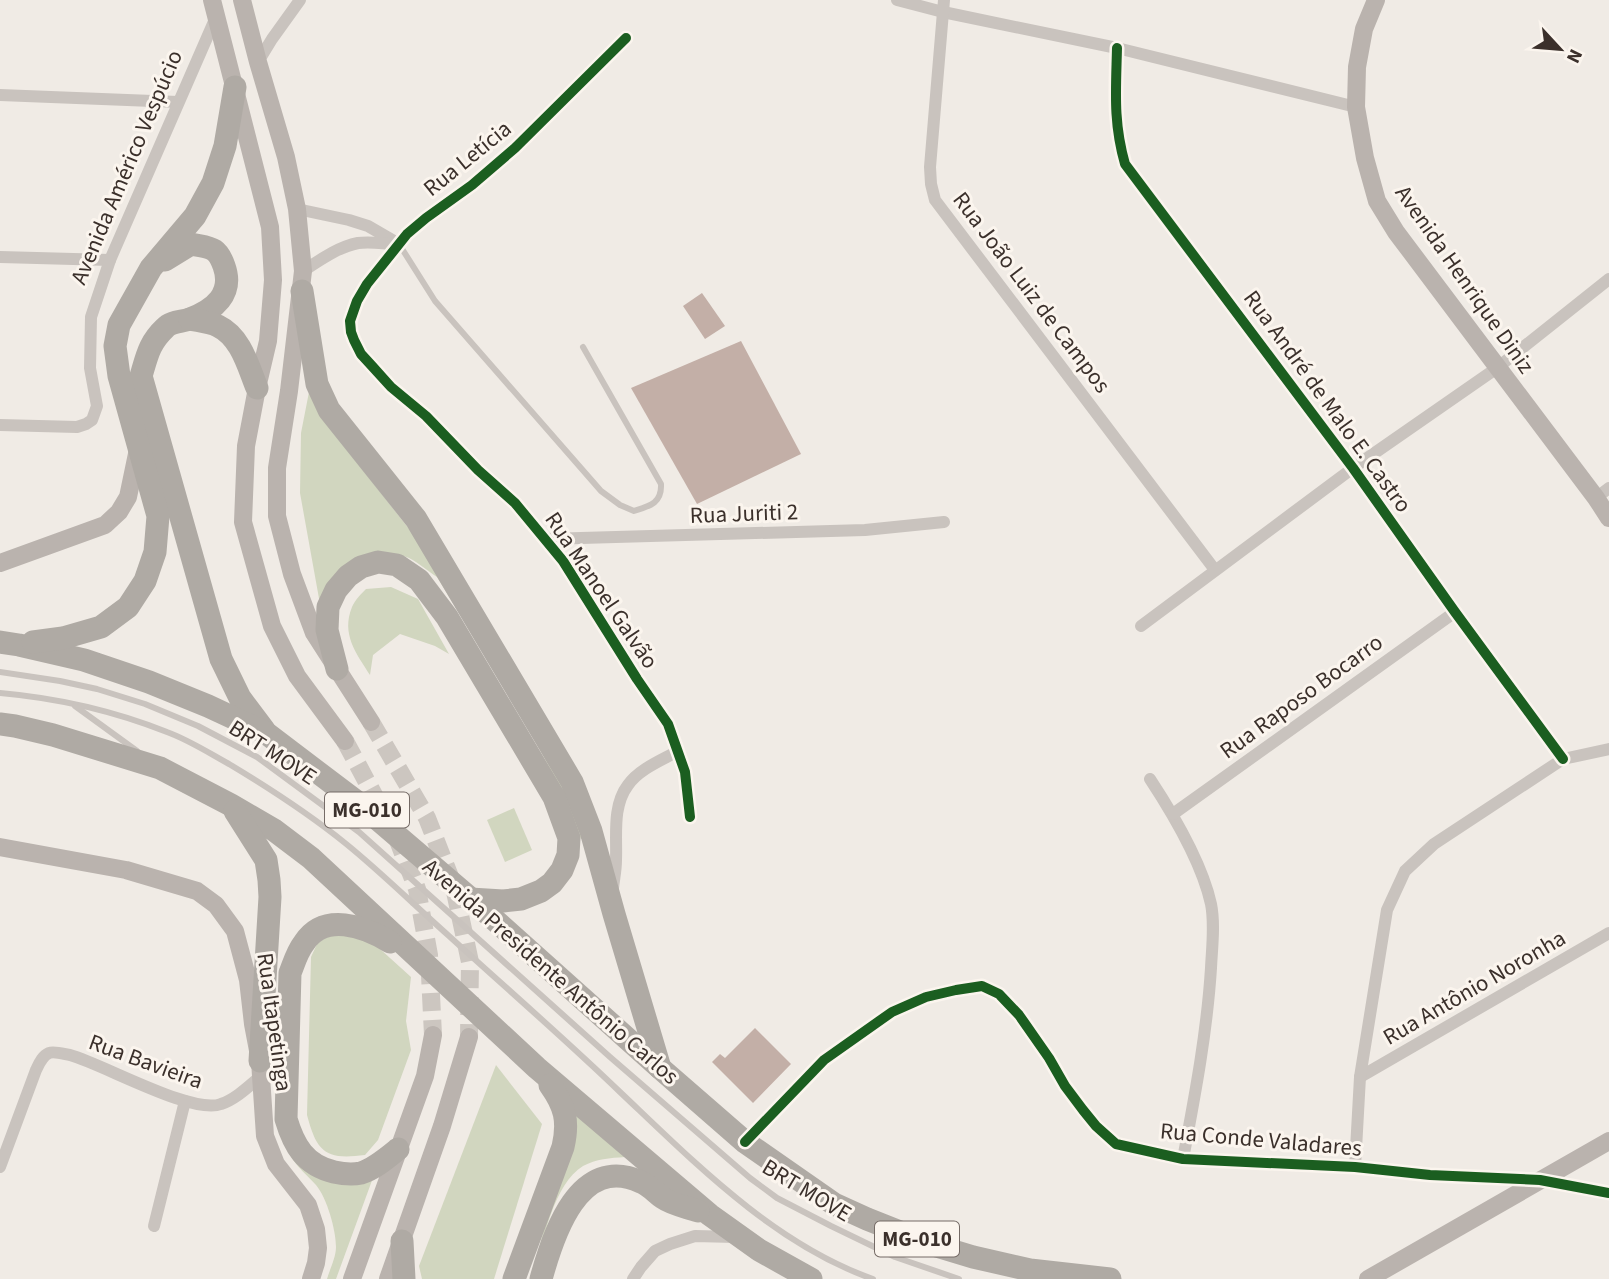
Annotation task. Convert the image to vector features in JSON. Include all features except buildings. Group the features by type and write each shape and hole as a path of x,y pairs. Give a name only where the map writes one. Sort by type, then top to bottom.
{"highway":[{"path":"10,643 63,638 101,627 128,607 145,581 155,552 158,516 119,376 115,346 119,325 130,302 151,268 195,216 213,183 225,146 235,87"},
{"path":"151,268 191,244 213,248 220,256 226,271 228,283 224,294 211,309 168,325 152,342 141,376 221,659 240,698 266,733"},
{"path":"303,281 317,384 329,410 416,519 572,782 591,831 660,1068"},
{"path":"190,318 218,326 234,339 243,352 257,388"},
{"path":"337,670 327,629 328,607 336,590 348,576 361,567 378,562 397,565 419,580 447,617 554,797 569,838 568,855 562,870 552,883 521,900 470,899"},
{"name":"Avenida Presidente Antônio Carlos","path":"10,643 85,660 149,682 266,733 361,804 745,1142 834,1204 867,1220 973,1258 1081,1278 1110,1279"},
{"name":"MG-010","path":"0,724 53,735 160,768 274,830 311,858 537,1068 710,1215 758,1250 811,1279"},
{"path":"231,805 266,860 270,880 260,1069"},
{"path":"398,1149 362,1173 347,1175 318,1168 305,1157 292,1139 286,1119 290,973 305,940 327,925 349,925 374,932 409,951"},
{"path":"514,1279 567,1130 565,1113 556,1094 537,1068"},
{"path":"541,1279 568,1207 580,1192 593,1182 606,1177 630,1178 643,1182 665,1200 710,1215"},
{"path":"401,1241 404,1279"}],"main road":[{"path":"242,0 298,209 303,281 277,468 277,516 292,574 314,633 370,722"},
{"name":"Avenida Henrique Diniz","path":"1377,0 1364,29 1357,67 1356,107 1365,158 1377,201 1396,232 1497,368 1602,493 1609,518"},
{"name":"Avenida Américo Vespúcio","path":"214,9 270,228 273,280 268,341 246,446 243,522 272,626 297,676 345,741"},
{"path":"0,563 105,525 120,512 128,497 138,445"},
{"name":"Rua Itapetinga","path":"0,847 138,873 197,891 216,905 235,932 248,980 260,1069 265,1136 276,1164 308,1205 316,1229 318,1248 311,1279"},
{"path":"352,1279 425,1076 433,1035"},
{"path":"388,1279 442,1126 469,1037"},
{"path":"1368,1279 1609,1141"}],"street":[{"path":"258,62 300,0"},
{"path":"897,0 944,6 1356,107"},
{"name":"Rua João Luiz de Campos","path":"944,6 930,167 935,200 1215,570"},
{"name":"Avenida Américo Vespúcio","path":"0,425 77,427 92,419 97,406 90,368 91,317 110,260 178,102 214,9"},
{"name":"Rua Letícia","path":"350,321 367,284 407,234 472,185 515,148 626,38"},
{"name":"Rua André de Malo E. Castro","path":"1117,48 1115,118 1125,164 1353,468 1563,759"},
{"path":"0,95 178,102"},
{"path":"298,209 369,226 399,244"},
{"path":"303,281 326,256 359,243 399,244"},
{"path":"0,257 110,260"},
{"path":"1141,626 1353,468 1497,368 1609,279"},
{"name":"Rua Manoel Galvão","path":"350,321 351,332 361,354 391,387 426,416 478,470 515,503 563,561 636,679 668,724 685,772 690,817"},
{"name":"Rua Juriti 2","path":"546,539 865,530 944,522"},
{"name":"Rua Raposo Bocarro","path":"1172,814 1455,612"},
{"path":"1355,1167 1360,1077 1387,910 1405,871 1434,844 1563,759 1609,749"},
{"path":"611,902 616,861 617,816 622,796 636,776 678,751"},
{"path":"1150,779 1172,814 1203,877 1212,905 1213,937 1208,1008 1183,1159"},
{"name":"Rua Antônio Noronha","path":"1360,1077 1609,933"},
{"name":"Rua Conde Valadares","path":"745,1142 824,1060 892,1012 926,997 982,986 999,994 1018,1015 1083,1110 1116,1144 1183,1159 1355,1167 1430,1175 1540,1180 1609,1193"},
{"name":"Rua Bavieira","path":"0,1167 36,1070 42,1058 49,1053 81,1058 185,1101 213,1106 222,1104 241,1092 260,1069"},
{"path":"153,1226 185,1101"},
{"path":"633,1279 655,1251 670,1244 695,1236 742,1237"}],"lane":[{"path":"399,244 435,301 601,491 620,505 634,511 649,506 662,494 661,484 583,347"},
{"name":"BRT MOVE","path":"0,672 97,689 145,704 198,726 257,757 359,832 750,1178 777,1198 895,1257 959,1279"},
{"name":"BRT MOVE","path":"0,693 71,703 113,713 169,732 267,786 344,843 589,1062 677,1146 758,1215 790,1237 854,1272 873,1279"},
{"name":"BRT MOVE","path":"71,703 160,768"}],"green space":[{"path":"309,392 331,429 413,534 434,567 539,738 574,807 586,839 581,839 534,737 437,577 413,560 399,555 368,557 341,573 320,604 300,493 301,433"},
{"path":"391,587 418,599 449,654 435,646 400,634 373,655 370,675 349,635 349,617 355,602 366,589"},
{"path":"514,808 532,850 505,862 487,820"},
{"path":"331,934 369,939 411,977 406,1021 411,1050 378,1140 365,1155 341,1156 325,1151 315,1138 307,1115 311,957 317,944"},
{"path":"496,1065 542,1124 494,1279 422,1279 419,1266"},
{"path":"574,1112 625,1157 593,1162 573,1174 557,1199 535,1273 534,1268"},
{"path":"286,1146 325,1180 347,1184 374,1175 336,1279 327,1279 334,1259 336,1240 327,1206 316,1185 295,1162"}],"tunnel":[{"path":"371,722 427,818 454,887 470,962 469,1037"},
{"path":"345,741 397,838 417,889 429,955 433,1035"}],"cycle path":[{"path":"626,38 515,148 472,185 407,234 367,284 350,321 351,332 361,354 391,387 426,416 478,470 515,503 563,561 668,724 685,772 690,817"},
{"path":"1117,48 1117,120 1125,164 1353,468 1563,759"},
{"path":"745,1142 824,1060 892,1012 926,997 982,986 999,994 1019,1015 1083,1110 1116,1144 1183,1159 1355,1167 1430,1175 1540,1180 1609,1193"}]}
